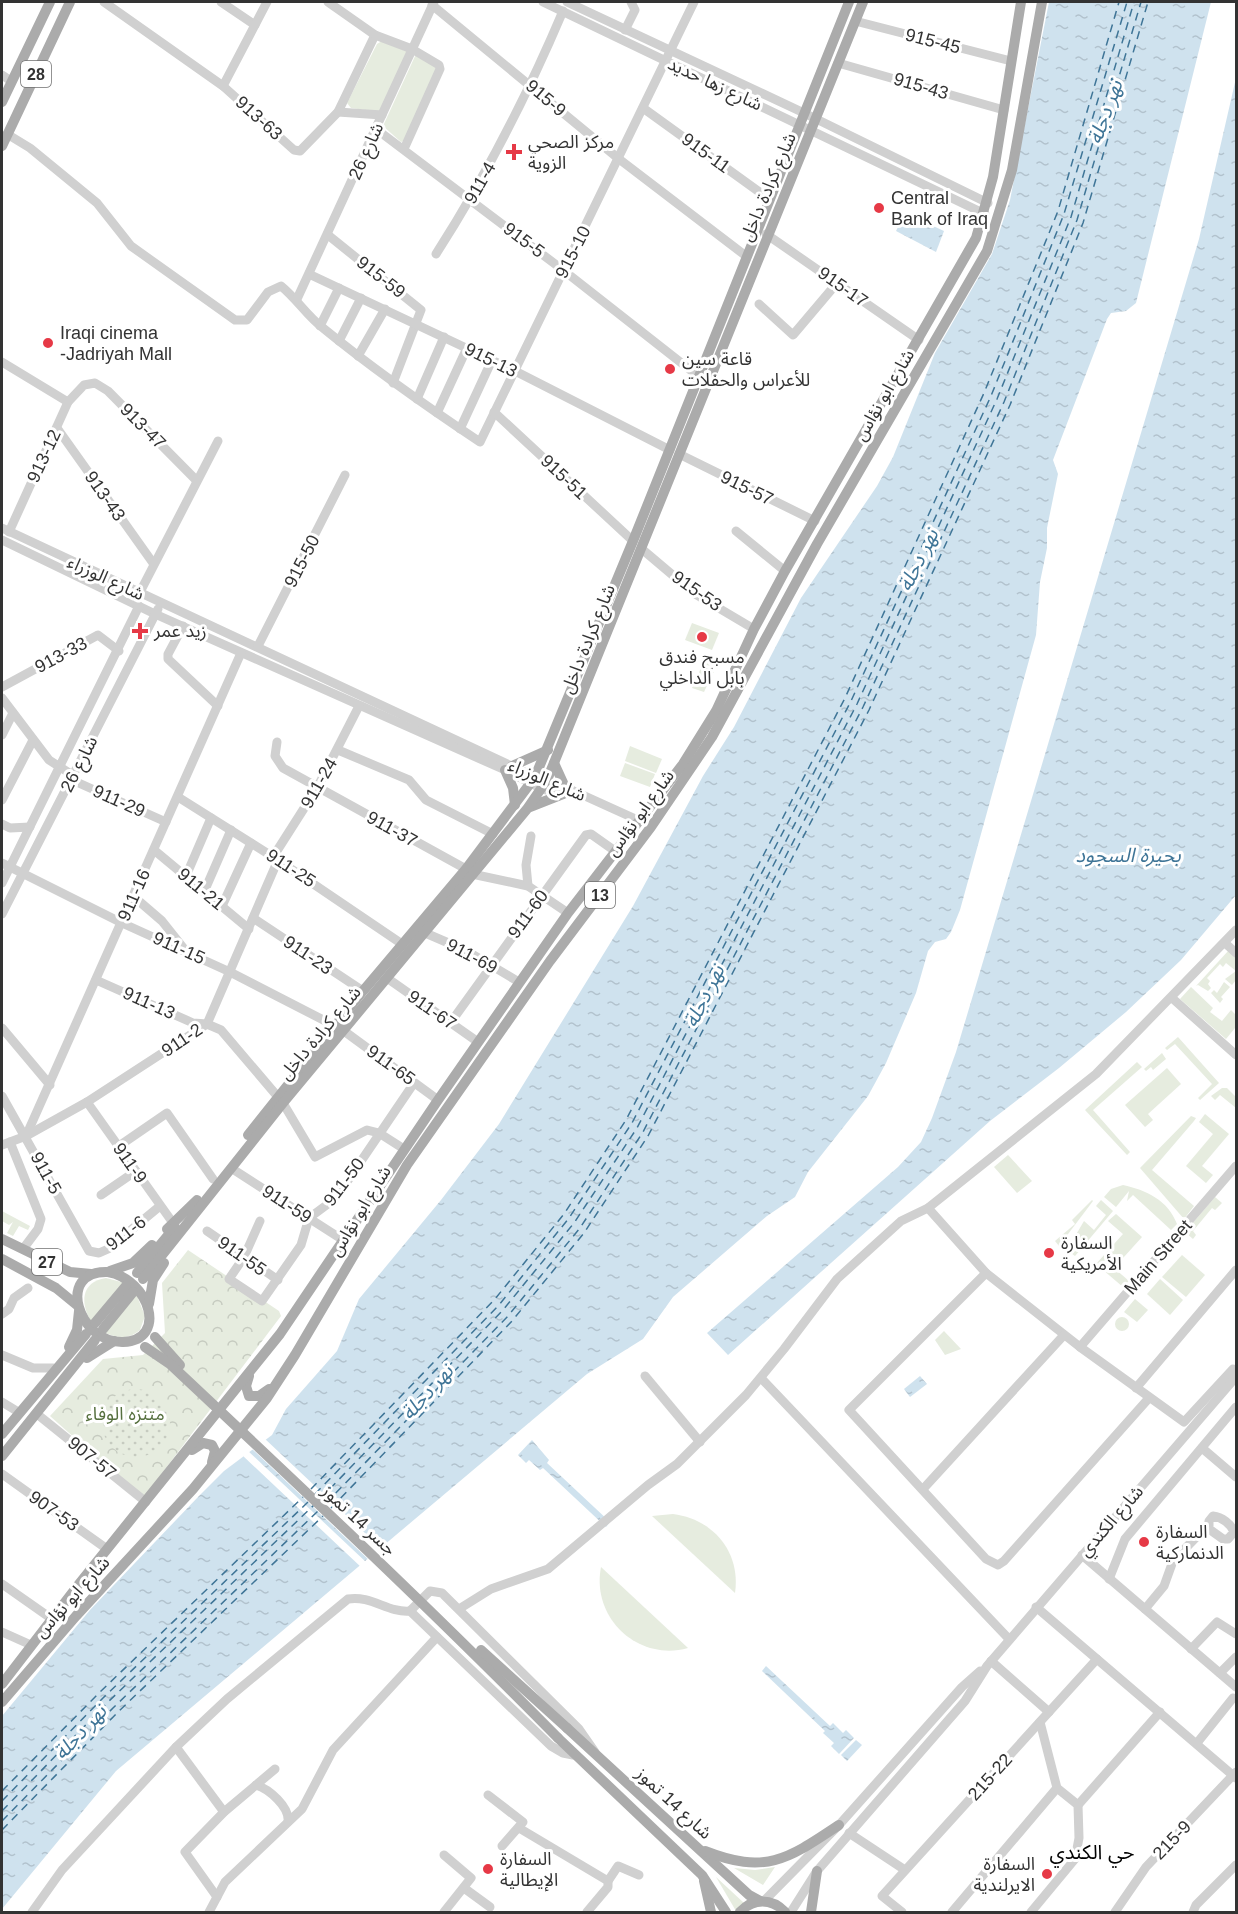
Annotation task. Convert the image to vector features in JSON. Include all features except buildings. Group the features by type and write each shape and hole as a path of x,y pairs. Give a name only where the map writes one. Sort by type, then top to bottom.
{"main road":[{"name":"28","path":"2,102 6,78 50,2"},
{"name":"28","path":"2,146 70,2"},
{"name":"شارع كرادة داخل","path":"339,1028 363,991 402,944 527,808 544,785 642,550 702,375 769,200 849,2"},
{"name":"شارع كرادة داخل","path":"750,254 766,234 863,2"},
{"name":"شارع ابو نؤاس","path":"2,1684 107,1549 263,1356 519,982 568,913 683,764 707,727 785,571 971,249 986,209 1021,2"},
{"name":"شارع ابو نؤاس","path":"2,1702 76,1616 193,1489 267,1398 296,1354 407,1165 550,962 651,827 712,737 863,463 969,286 987,251 1012,170 1042,2"},
{"name":"شارع كرادة داخل","path":"199,1202 213,1179 339,1028 387,978 469,872 493,834 533,780 548,749 633,541 674,452"},
{"path":"515,805 509,768 548,749"},
{"path":"527,808 564,790 554,763"},
{"name":"شارع كرادة داخل","path":"199,1202 231,1168 281,1100"},
{"path":"20,1413 72,1342 79,1309 77,1297 81,1284 95,1273 108,1272 134,1263 173,1223 199,1202"},
{"path":"140,1276 199,1202"},
{"path":"79,1309 93,1330 114,1341 127,1341 143,1333 149,1320 150,1292 157,1273 199,1202"},
{"name":"27","path":"2,1239 70,1272 95,1273"},
{"name":"27","path":"2,1259 56,1288 79,1309"},
{"path":"108,1272 122,1275 134,1283 143,1294 148,1307"},
{"path":"99,1326 129,1289"},
{"name":"جسر 14 تموز","path":"149,1320 155,1336 181,1366 567,1728"},
{"path":"2,1434 90,1337 35,1416"},
{"path":"2,1456 90,1355 114,1341"},
{"name":"جسر 14 تموز","path":"127,1341 145,1347 177,1371 445,1624 558,1738"},
{"path":"263,1356 247,1379 246,1392 253,1397 266,1392 296,1354"},
{"path":"167,1476 188,1452 196,1446 208,1443 214,1448 214,1458 193,1489"},
{"name":"شارع 14 تموز","path":"567,1728 749,1895 774,1903 785,1912"},
{"name":"شارع 14 تموز","path":"558,1738 573,1755 702,1875 726,1912"},
{"path":"699,1848 741,1863 766,1862 802,1850 839,1825"},
{"path":"811,1912 817,1871"},
{"path":"702,1875 711,1912"},
{"path":"740,1912 749,1905 762,1901"}],"street":[{"name":"913-63","path":"104,2 223,86 294,150 300,151 338,112 375,35"},
{"path":"221,2 255,25"},
{"path":"223,86 267,2"},
{"path":"328,2 375,35 412,49 435,62 440,69 404,149"},
{"name":"شارع زها حديد","path":"543,2 664,61 802,118"},
{"name":"شارع زها حديد","path":"567,2 986,209"},
{"path":"625,30 635,10 631,2"},
{"name":"915-10","path":"460,429 480,442 694,2"},
{"name":"شارع 26","path":"297,299 433,3"},
{"name":"915-9","path":"433,3 619,159 750,254"},
{"name":"911-4","path":"436,254 471,200 531,86 563,11"},
{"name":"915-45","path":"855,21 1011,61"},
{"name":"915-43","path":"838,63 1004,110"},
{"name":"915-11","path":"643,108 769,200"},
{"path":"338,112 382,116"},
{"name":"915-5","path":"376,129 702,375"},
{"path":"7,134 30,148 97,203 131,246 235,320 247,320 273,288 281,286 297,299 320,326 393,383 460,429 492,360"},
{"name":"915-17","path":"766,234 919,340"},
{"name":"915-59","path":"328,235 420,307 421,314 417,325"},
{"name":"915-13","path":"310,274 515,371 674,452"},
{"path":"759,304 793,335 837,283"},
{"path":"320,326 339,288"},
{"path":"339,341 361,298"},
{"path":"358,356 385,309"},
{"path":"393,383 417,325"},
{"path":"417,399 444,337"},
{"path":"437,413 467,348"},
{"path":"2,362 68,402"},
{"name":"913-47","path":"84,385 95,383 108,391 196,480"},
{"name":"913-12","path":"5,530 68,402 84,385"},
{"name":"915-51","path":"495,412 633,541"},
{"name":"913-43","path":"57,428 153,563"},
{"path":"139,594 218,441"},
{"name":"915-57","path":"674,452 815,521"},
{"name":"915-50","path":"258,646 345,475"},
{"name":"شارع الوزراء","path":"5,530 160,604 258,646 533,780 599,802 640,821"},
{"path":"736,531 785,571"},
{"name":"شارع الوزراء","path":"2,542 359,706 509,768"},
{"name":"915-53","path":"642,550 695,594 754,629"},
{"path":"78,577 83,568"},
{"name":"شارع 26","path":"2,914 160,604"},
{"name":"شارع 26","path":"2,883 6,865 30,827 60,769 139,606"},
{"path":"203,636 209,625"},
{"path":"183,626 168,654 168,659 218,706"},
{"name":"913-33","path":"2,687 98,635 119,651"},
{"name":"911-16","path":"26,1136 241,652"},
{"name":"911-29","path":"2,698 33,740 51,762 60,769 73,778 166,822"},
{"name":"911-24","path":"276,858 338,750 359,706"},
{"path":"2,735 13,713"},
{"path":"2,800 33,740"},
{"name":"911-37","path":"277,742 275,756 283,768 317,788 469,872 528,886 568,913"},
{"path":"338,750 409,780 426,800 493,834"},
{"name":"911-25","path":"177,797 276,858 402,944"},
{"path":"186,876 211,818"},
{"path":"2,824 10,828 30,827"},
{"path":"204,892 231,830"},
{"name":"911-60","path":"451,1022 587,834 593,835 615,851"},
{"path":"528,886 526,865 531,836"},
{"path":"222,906 251,843"},
{"name":"911-21","path":"154,850 249,928"},
{"name":"911-2","path":"6,1144 26,1136 87,1102 207,1024 249,928 276,858"},
{"name":"911-15","path":"6,865 230,972 339,1028"},
{"path":"134,896 162,921 186,951"},
{"name":"911-23","path":"253,918 363,991"},
{"name":"911-69","path":"423,932 491,964 519,982"},
{"path":"459,1609 491,1589 548,1569 671,1466 676,1465 761,1377 837,1279 901,1221 928,1208 1080,1087 1236,933"},
{"path":"1225,943 1236,953"},
{"name":"911-67","path":"387,978 478,1042"},
{"name":"911-13","path":"96,980 193,1023 207,1024 221,1030 281,1100 315,1157 367,1130 379,1133"},
{"path":"1172,998 1236,1055"},
{"path":"2,1028 50,1086"},
{"name":"911-65","path":"339,1028 438,1100"},
{"name":"911-50","path":"244,1257 229,1279 262,1300 301,1245 309,1218 336,1198 414,1083"},
{"name":"911-5","path":"2,1096 89,1251"},
{"name":"911-9","path":"87,1102 173,1223"},
{"path":"119,1146 167,1113 213,1179"},
{"path":"379,1133 404,1149"},
{"path":"6,1144 41,1219 38,1229 23,1249"},
{"name":"Main Street","path":"1080,1347 1236,1166"},
{"name":"911-59","path":"231,1168 342,1240"},
{"path":"101,1195 136,1171"},
{"name":"911-6","path":"89,1251 98,1253 108,1249 160,1206"},
{"path":"928,1208 986,1273 1064,1335 1184,1422 1233,1369 1236,1370"},
{"path":"244,1257 260,1221"},
{"name":"911-55","path":"207,1231 278,1280"},
{"path":"1136,1388 1236,1270"},
{"path":"986,1273 849,1410 924,1488 986,1559 998,1565 1023,1541 1149,1398"},
{"path":"2,1314 9,1309 14,1298 28,1288"},
{"path":"924,1488 1064,1335"},
{"path":"2,1355 33,1368 53,1368"},
{"path":"645,1376 699,1441"},
{"path":"761,1377 1009,1639"},
{"name":"شارع الكندي","path":"791,1912 817,1871 965,1701 988,1664 1236,1377"},
{"path":"2,1402 20,1413"},
{"path":"1109,1579 1125,1539 1236,1407"},
{"name":"907-57","path":"35,1416 146,1502"},
{"path":"1202,1448 1236,1477"},
{"name":"907-53","path":"2,1474 107,1549"},
{"path":"1145,1609 1164,1586 1173,1561 1208,1525"},
{"path":"1082,1555 1236,1687"},
{"path":"2,1584 52,1619"},
{"path":"32,1912 62,1870 176,1747 236,1692 348,1599 373,1600 401,1612 410,1611 434,1590 442,1593 579,1729 595,1752"},
{"path":"1036,1607 1236,1775"},
{"path":"410,1611 551,1746 563,1753 573,1755"},
{"path":"1191,1649 1217,1622 1236,1634"},
{"path":"2,1632 31,1645"},
{"path":"210,1912 225,1882 302,1809 333,1750 437,1637"},
{"path":"1220,1673 1236,1657"},
{"name":"215-22","path":"902,1912 882,1896 1097,1659"},
{"path":"988,1664 1048,1712"},
{"name":"شارع الكندي","path":"762,1901 839,1825 962,1687 988,1664"},
{"path":"1197,1743 1233,1698"},
{"path":"1031,1912 1075,1859 1079,1838 1078,1805 1160,1712"},
{"path":"1040,1722 1057,1788 1078,1805"},
{"path":"925,1729 934,1736"},
{"path":"176,1747 224,1812"},
{"path":"217,1897 185,1852 224,1812 275,1768"},
{"name":"215-9","path":"1115,1912 1146,1867 1236,1775"},
{"path":"256,1785 265,1788 287,1811 288,1822"},
{"path":"952,1912 1057,1788"},
{"path":"488,1795 522,1820 519,1828 502,1846"},
{"path":"519,1828 608,1881"},
{"path":"849,1833 905,1870"},
{"path":"444,1855 471,1878 444,1912"},
{"path":"591,1911 608,1887 608,1881 618,1866 639,1875"},
{"path":"1193,1912 1196,1905 1236,1867"},
{"path":"464,1888 490,1907"}],"green space":[{"path":"382,41 408,52 380,112 351,108 347,103 377,44"},
{"path":"416,54 437,67 404,141 401,142 383,126"},
{"name":"مسبح فندق بابل الداخلي","path":"692,623 719,633 712,650 685,640"},
{"path":"704,661 716,667 704,692 692,688"},
{"path":"630,746 662,759 656,773 625,761"},
{"path":"625,763 655,774 650,787 620,776"},
{"path":"1229,950 1236,955 1236,971 1226,963 1223,967 1220,964 1207,978 1211,988 1208,991 1196,986"},
{"path":"1236,971 1236,980 1232,985 1225,979"},
{"path":"1224,982 1230,987 1221,997 1223,999 1220,1003 1211,993 1214,990 1217,993"},
{"path":"1191,987 1213,1008 1210,1012 1222,1021 1231,1010 1236,1015 1236,1029 1226,1039 1180,999"},
{"path":"1178,1037 1219,1083 1200,1100 1198,1098 1212,1084 1175,1044 1167,1050 1165,1048"},
{"path":"1162,1053 1166,1059 1153,1070 1151,1067 1146,1071 1144,1069"},
{"path":"1137,1062 1142,1067 1093,1110 1130,1152 1127,1155 1085,1110"},
{"path":"1167,1068 1181,1084 1148,1114 1153,1120 1145,1127 1125,1105"},
{"path":"1222,1088 1227,1088 1236,1097 1236,1108 1220,1095 1215,1100 1211,1096"},
{"path":"1205,1114 1229,1134 1202,1166 1213,1175 1206,1183 1186,1166 1213,1134 1199,1122"},
{"path":"1191,1116 1196,1118 1152,1170 1194,1206 1184,1219 1140,1168"},
{"path":"1008,1155 1032,1181 1017,1193 994,1167"},
{"path":"1123,1185 1148,1193 1162,1202 1177,1224 1171,1230 1133,1195 1127,1201 1129,1191 1116,1207 1104,1197 1111,1189"},
{"path":"1215,1197 1222,1203 1215,1210 1212,1208 1193,1231 1196,1235 1193,1239 1185,1232"},
{"path":"1101,1200 1113,1211 1075,1256 1067,1250 1084,1221 1094,1230 1106,1215 1096,1206"},
{"path":"1093,1201 1059,1246 1055,1241 1075,1224 1072,1220"},
{"path":"2,1211 30,1226 28,1230 19,1226 13,1236 7,1233 13,1222 9,1225 2,1221"},
{"path":"1116,1214 1142,1237 1114,1268 1129,1281 1123,1287 1096,1264 1123,1234 1108,1221"},
{"name":"متنزه الوفاء","path":"188,1250 279,1311 281,1316 144,1497 50,1416 103,1359 143,1355 165,1333 162,1283"},
{"path":"1182,1255 1205,1275 1186,1297 1162,1277"},
{"path":"106,1278 125,1283 92,1323 85,1309 85,1295 91,1284"},
{"path":"1160,1279 1183,1300 1170,1315 1147,1294"},
{"path":"135,1291 145,1316 140,1330 122,1337 103,1332"},
{"path":"1135,1299 1148,1310 1137,1322 1124,1312"},
{"path":"1122,1317 1127,1319 1129,1324 1127,1329 1122,1331 1117,1329 1115,1324 1117,1319"},
{"path":"944,1331 961,1349 945,1355 935,1340"},
{"name":"متنزه الوفاء","path":"129,1389 143,1389 155,1394 165,1404 170,1423 165,1442 155,1452 143,1457 129,1457 117,1452 107,1442 102,1430 102,1416 107,1404 117,1394"},
{"path":"673,1514 700,1523 712,1530 721,1540 729,1551 733,1564 736,1578 735,1593 652,1516"},
{"path":"601,1567 688,1648 669,1651 652,1648 636,1642 622,1632 611,1619 603,1603 600,1586"},
{"path":"775,1867 763,1885 734,1868 755,1870"},
{"path":"716,1877 744,1903 736,1911"}],"water":[{"name":"نهر دجلة","path":"1049,2 1211,2 1136,303 1126,311 1111,313 1107,319 1053,460 1058,474 1047,528 1047,548 1040,582 1036,635 960,910 946,939 935,942 928,951 916,993 886,1063 868,1096 808,1172 795,1197 767,1216 673,1297 643,1339 587,1374 116,1771 2,1909 2,1716 90,1610 198,1497 224,1471 272,1435 286,1409 337,1351 359,1299 441,1200 499,1124 633,906 703,776 734,727 801,598 877,486 893,457 935,353 992,254 1010,200"},
{"name":"بحيرة السجود","path":"1236,78 1236,895 1181,960 1126,1012 990,1121 728,1355 707,1333 898,1167 921,1142 932,1118 956,1052 1199,239"},
{"path":"905,213 944,231 936,252 896,231"},
{"path":"920,1376 927,1384 910,1397 904,1389"},
{"path":"532,1440 549,1460 547,1463 610,1522 606,1527 543,1468 540,1470 529,1460 526,1463 518,1455"},
{"path":"766,1666 830,1726 833,1723 843,1733 846,1730 854,1738 839,1754 831,1746 834,1743 823,1733 825,1731 762,1671"},
{"path":"856,1740 862,1745 847,1761 841,1755"}],"pier":[{"path":"264,1438 383,1550 370,1561 251,1448"},
{"path":"247,1450 367,1563 362,1568 242,1455"}],"ferry route":[{"path":"311,1489 495,1299 564,1214 626,1120 845,698 984,393 1058,211 1119,2"},
{"path":"315,1494 499,1305 569,1218 632,1123 851,701 991,396 1064,214 1127,2"},
{"path":"320,1499 503,1310 574,1223 637,1128 857,704 997,399 1071,217 1134,2"},
{"path":"326,1503 508,1316 580,1228 643,1132 863,707 1004,402 1077,220 1141,2"},
{"path":"331,1508 512,1321 584,1233 648,1136 869,710 1010,405 1083,223 1148,2"},
{"path":"2,1791 99,1693 303,1497"},
{"path":"2,1801 103,1698 308,1502"},
{"path":"2,1811 108,1702 314,1505"},
{"path":"2,1821 113,1708 318,1511"},
{"path":"2,1830 118,1712 323,1516"}],"place":[{"name":"مركز الصحي الزوية","path":"514,152"},
{"name":"Central Bank of Iraq","path":"879,208"},
{"name":"Iraqi cinema -Jadriyah Mall","path":"48,343"},
{"name":"قاعة سين للأعراس والحفلات","path":"670,369"},
{"name":"زيد عمر","path":"140,631"},
{"name":"مسبح فندق بابل الداخلي","path":"702,637"},
{"name":"السفارة الأمريكية","path":"1049,1253"},
{"name":"السفارة الدنماركية","path":"1144,1542"},
{"name":"السفارة الإيطالية","path":"488,1869"},
{"name":"السفارة الايرلندية","path":"1047,1874"}],"district":[{"name":"حي الكندي","path":"1092,1852"}]}
